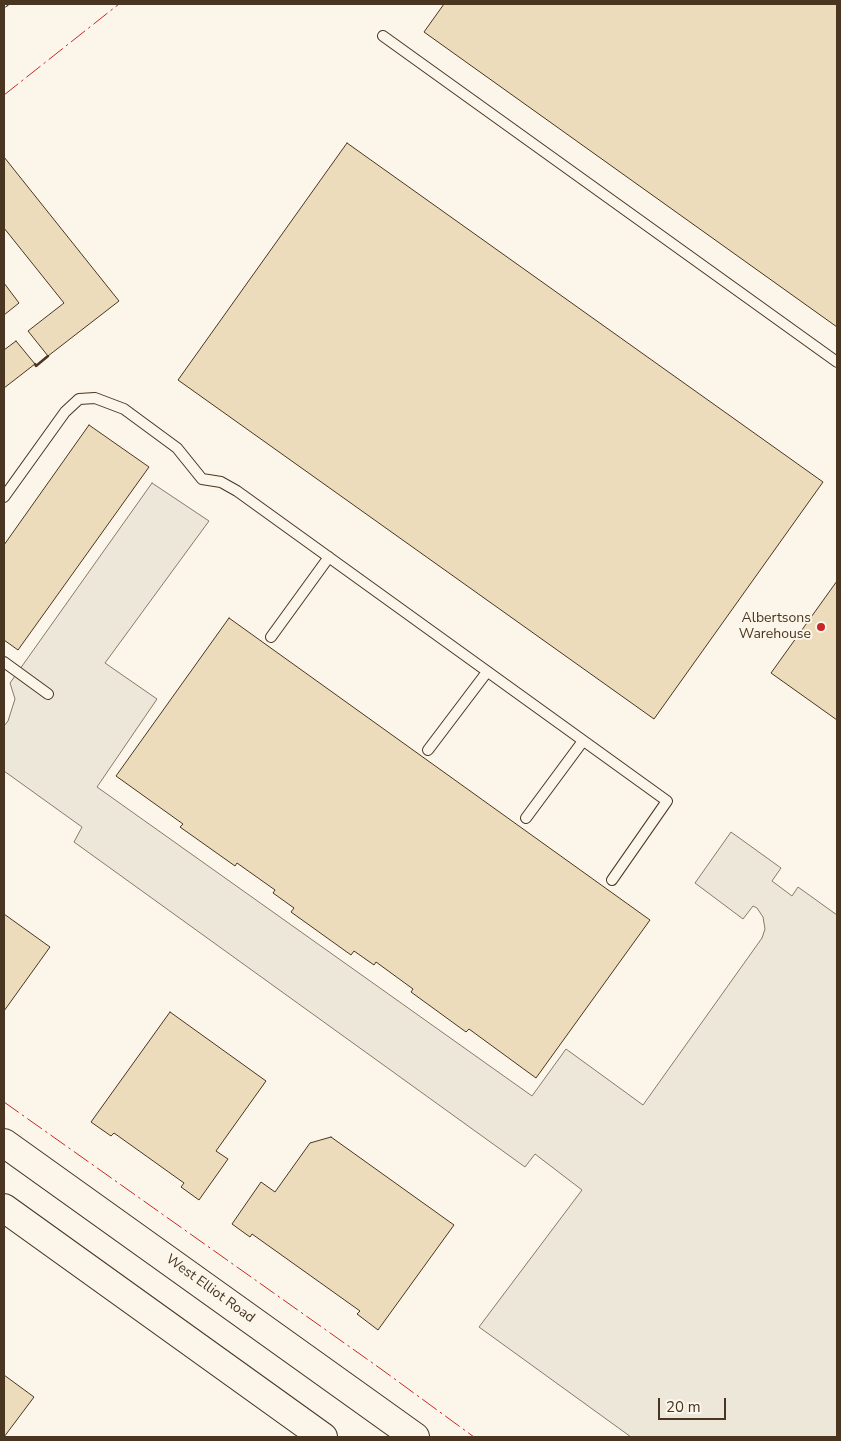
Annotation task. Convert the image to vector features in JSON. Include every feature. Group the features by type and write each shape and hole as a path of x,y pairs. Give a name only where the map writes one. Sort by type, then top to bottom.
{"main road":[{"name":"West Elliot Road","path":"4,1143 415,1437"},
{"path":"4,1208 324,1437"}],"lane":[{"path":"383,36 837,362"},
{"path":"4,497 65,412 79,399 95,398 124,409 177,448 202,479 221,482 237,491 667,801 612,880"},
{"path":"272,637 329,557"},
{"path":"4,662 48,694"},
{"path":"428,750 487,672"},
{"path":"526,818 583,741"}],"shaded area":[{"path":"152,483 209,521 105,663 157,699 97,787 532,1096 566,1049 643,1105 762,938 765,929 763,917 757,908 753,906 743,919 695,883 731,832 781,868 772,881 792,896 798,887 837,915 837,1437 631,1437 479,1327 582,1190 535,1154 525,1167 74,842 82,827 4,771 4,726 8,721 15,699 10,683"}],"building":[{"path":"444,4 837,4 837,327 424,32"},
{"path":"347,143 823,482 654,719 178,380"},
{"path":"4,157 119,301 48,356 28,331 64,303 4,228"},
{"path":"4,283 19,303 4,315"},
{"path":"16,341 35,364 4,388 4,350"},
{"path":"89,425 149,467 18,650 4,640 4,545"},
{"name":"Albertsons Warehouse","path":"837,581 837,720 771,673"},
{"path":"229,618 650,920 536,1078 469,1029 466,1032 411,992 413,989 376,962 374,965 354,951 351,955 291,912 294,908 273,893 275,890 237,863 235,866 180,827 183,824 116,776"},
{"path":"4,914 50,947 4,1011"},
{"path":"170,1012 266,1081 216,1151 228,1159 199,1200 181,1187 184,1183 114,1133 111,1136 91,1122"},
{"path":"331,1137 454,1225 378,1330 357,1314 360,1311 252,1234 250,1237 232,1224 261,1182 275,1192 310,1143"},
{"path":"4,1375 34,1397 4,1437"}],"wall":[{"path":"35,364 36,366 48,356"}],"power":[{"path":"4,95 119,4"},
{"path":"4,1102 474,1437"}],"place":[{"name":"Albertsons Warehouse","path":"821,627"}]}
